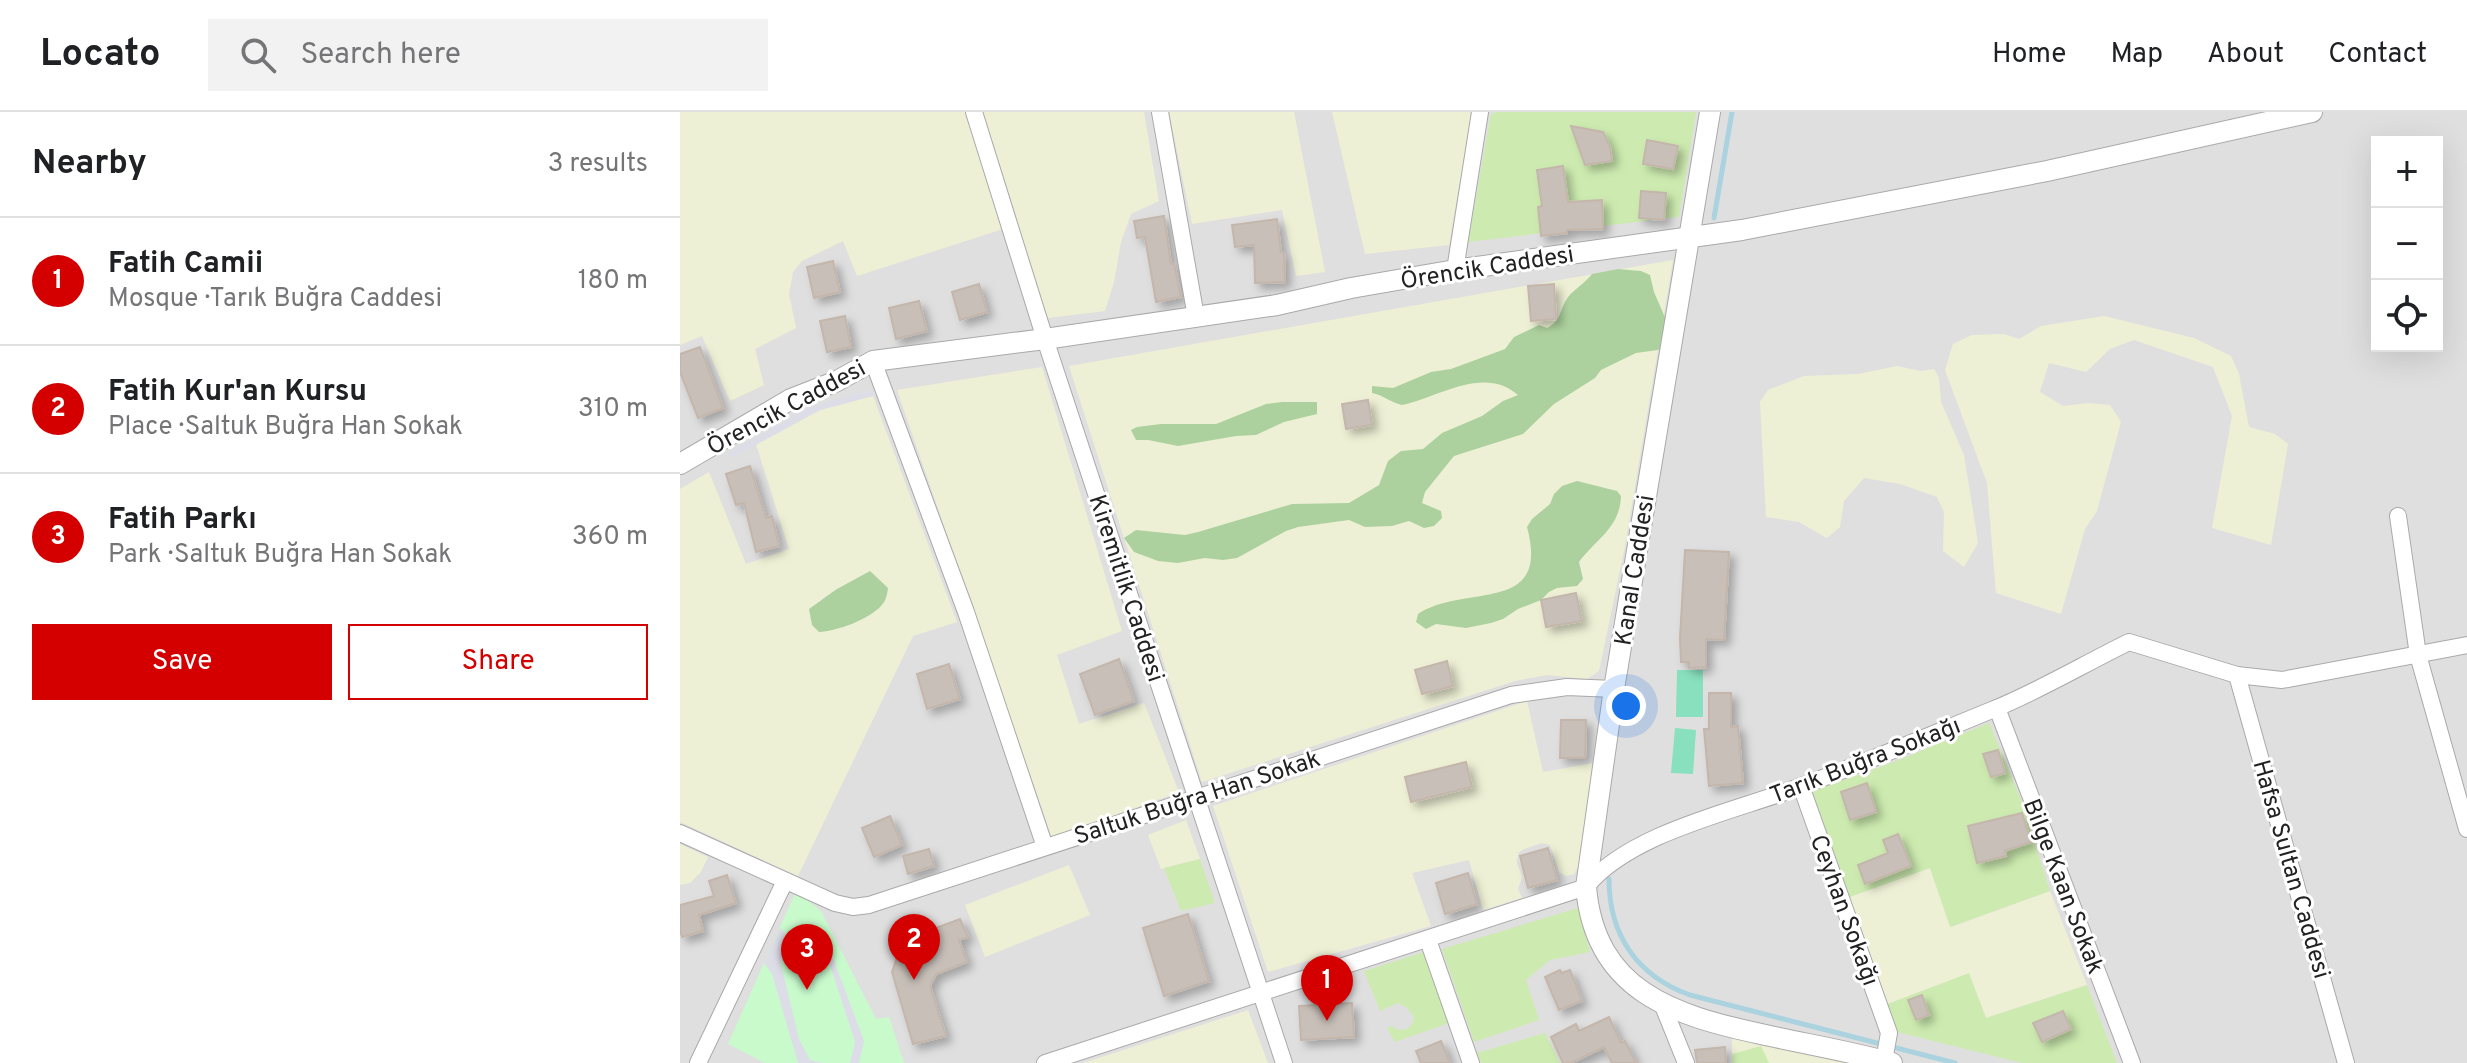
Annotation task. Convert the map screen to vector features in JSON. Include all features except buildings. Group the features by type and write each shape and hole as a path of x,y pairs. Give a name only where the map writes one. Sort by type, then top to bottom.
{"street":[{"name":"Kiremitlik Caddesi","path":"974,112 1045,339 1284,1063"},
{"path":"1160,112 1196,317"},
{"path":"1455,270 1480,112"},
{"name":"Kanal Caddesi","path":"1710,112 1614,689 1592,879 1593,926 1608,955 1636,987 1663,1006 1728,1027 1888,1062"},
{"name":"Örencik Caddesi","path":"680,464 791,399 837,381 873,361 1277,305 1351,288 1455,270 1742,230 2047,171 2312,112"},
{"path":"873,361 966,612 1045,847"},
{"path":"2398,516 2418,655 2467,829"},
{"name":"Tarık Buğra Sokağı","path":"1045,1063 1428,940 1592,879 1628,851 1657,837 1801,786 1997,708 2129,642 2237,675"},
{"path":"2237,675 2282,680 2467,645"},
{"name":"Hafsa Sultan Caddesi","path":"2237,675 2346,1063"},
{"name":"Saltuk Buğra Han Sokak","path":"680,833 835,903 853,907 869,905 1511,695 1567,687 1614,689"},
{"name":"Bilge Kaan Sokak","path":"1997,708 2132,1063"},
{"name":"Ceyhan Sokağı","path":"1801,786 1889,1033 1888,1062"},
{"path":"698,1063 785,881"},
{"path":"1428,940 1471,1063"},
{"path":"1663,1006 1686,1063"}],"shaded area":[{"path":"680,112 2467,112 2467,1063 680,1063"},
{"path":"872,390 873,396 820,410 732,458 728,453 810,407"},
{"path":"780,928 785,933 781,964 799,1039 810,1060 823,1063 798,1063 772,974 764,963"},
{"path":"830,950 864,1041 859,1063 850,1063 855,1042 826,953"}],"green space":[{"path":"680,112 966,112 1003,229 857,276 843,241 802,261 793,272 789,294 796,328 755,349 764,385 730,401 702,336 680,345"},
{"path":"982,112 1144,112 1159,201 1131,214 1121,242 1105,311 1048,318"},
{"path":"1169,112 1294,112 1325,272 1296,276 1282,210 1192,224"},
{"path":"1332,112 1472,112 1449,245 1365,254"},
{"path":"1696,112 1679,217 1468,242 1491,114"},
{"path":"1673,260 1625,546 1599,671 1587,679 1547,675 1515,681 1202,782 1069,366"},
{"path":"1618,269 1650,275 1667,322 1666,343 1658,350 1636,353 1601,370 1595,378 1554,404 1523,434 1454,456 1425,492 1422,503 1441,511 1442,518 1434,526 1424,528 1409,521 1392,526 1365,527 1349,520 1298,527 1237,558 1205,558 1178,563 1158,561 1134,552 1124,538 1136,530 1185,535 1292,504 1349,503 1379,485 1388,461 1401,451 1423,449 1442,433 1482,416 1518,395 1505,386 1476,383 1402,405 1372,393 1372,386 1393,388 1431,372 1451,369 1505,349 1514,337 1539,325 1547,328 1554,323 1568,298 1592,274"},
{"path":"2104,316 2194,338 2231,356 2239,374 2249,427 2275,434 2288,444 2271,545 2212,528 2232,416 2213,367 2134,340 2110,349 2086,372 2049,363 2040,392 2063,406 2088,403 2110,405 2121,422 2097,511 2085,529 2061,614 1996,593 1987,483 1945,370 1953,344 1972,335 2004,334 2019,339 2041,326"},
{"path":"1897,366 1921,371 1934,369 1939,378 1941,402 1964,455 1978,543 1964,567 1943,551 1944,512 1937,497 1900,484 1864,478 1844,501 1840,527 1827,538 1799,522 1766,517 1760,402 1768,390 1804,376 1858,374"},
{"path":"1042,367 1122,631 1057,655 1079,724 1144,703 1179,792 1052,838 897,390"},
{"path":"873,396 957,622 913,636 798,876 680,822 680,489 709,472 746,564 789,549 756,444 820,410","holes":["837,589 880,608 842,628 822,599"]},
{"path":"1317,402 1317,414 1284,422 1256,435 1178,446 1136,440 1131,430 1161,424 1216,424 1266,404"},
{"path":"1577,481 1617,491 1621,496 1612,525 1579,562 1583,579 1577,586 1557,588 1541,600 1491,623 1466,628 1436,624 1426,629 1416,622 1418,614 1437,605 1499,592 1515,585 1527,574 1531,555 1527,527 1550,504 1562,486"},
{"path":"870,571 888,588 883,604 852,624 819,632 812,625 809,609"},
{"path":"1677,670 1703,670 1703,717 1676,717"},
{"path":"1527,701 1543,772 1593,763 1580,863 1574,874 1566,876 1559,872 1550,845 1542,843 1524,849 1518,853 1517,863 1522,877 1518,889 1522,898 1483,910 1469,860 1412,873 1431,926 1268,972 1213,806"},
{"path":"1989,723 2020,797 2050,891 1950,927 1930,868 1844,899 1809,792"},
{"path":"1675,728 1696,730 1693,774 1671,773"},
{"path":"1186,820 1200,859 1161,869 1148,835"},
{"path":"680,844 708,857 701,872 690,883 680,885"},
{"path":"1200,859 1215,903 1181,911 1164,868"},
{"path":"1069,865 1090,915 985,957 965,905"},
{"path":"1930,868 1951,927 2050,891 2087,985 1986,1018 1969,974 1885,1005 1844,899"},
{"path":"796,891 821,911 876,1019 889,1017 904,1063 765,1063 728,1044"},
{"path":"1578,908 1590,952 1550,960 1526,980 1539,1020 1474,1042 1442,949"},
{"path":"1424,952 1449,1023 1395,1042 1387,1028 1406,1029 1414,1017 1398,1003 1380,1011 1364,971"},
{"path":"1969,973 1986,1018 2087,985 2117,1063 2022,1063 1893,1031 1885,1005"},
{"path":"1248,1010 1268,1063 1083,1063"},
{"path":"1545,1033 1560,1063 1481,1063 1477,1053"},
{"path":"1732,1038 1851,1063 1732,1063"},
{"path":"1761,1046 1769,1063 1732,1063 1732,1054"}],"waterway":[{"path":"1714,218 1732,112"},
{"path":"1609,879 1614,918 1630,951 1641,965 1671,987 1690,995 1955,1063"}],"place":[{"name":"Fatih Kur'an Kursu","path":"914,980"},
{"name":"Fatih Parkı","path":"807,990"},
{"name":"Fatih Camii","path":"1327,1021"}]}
